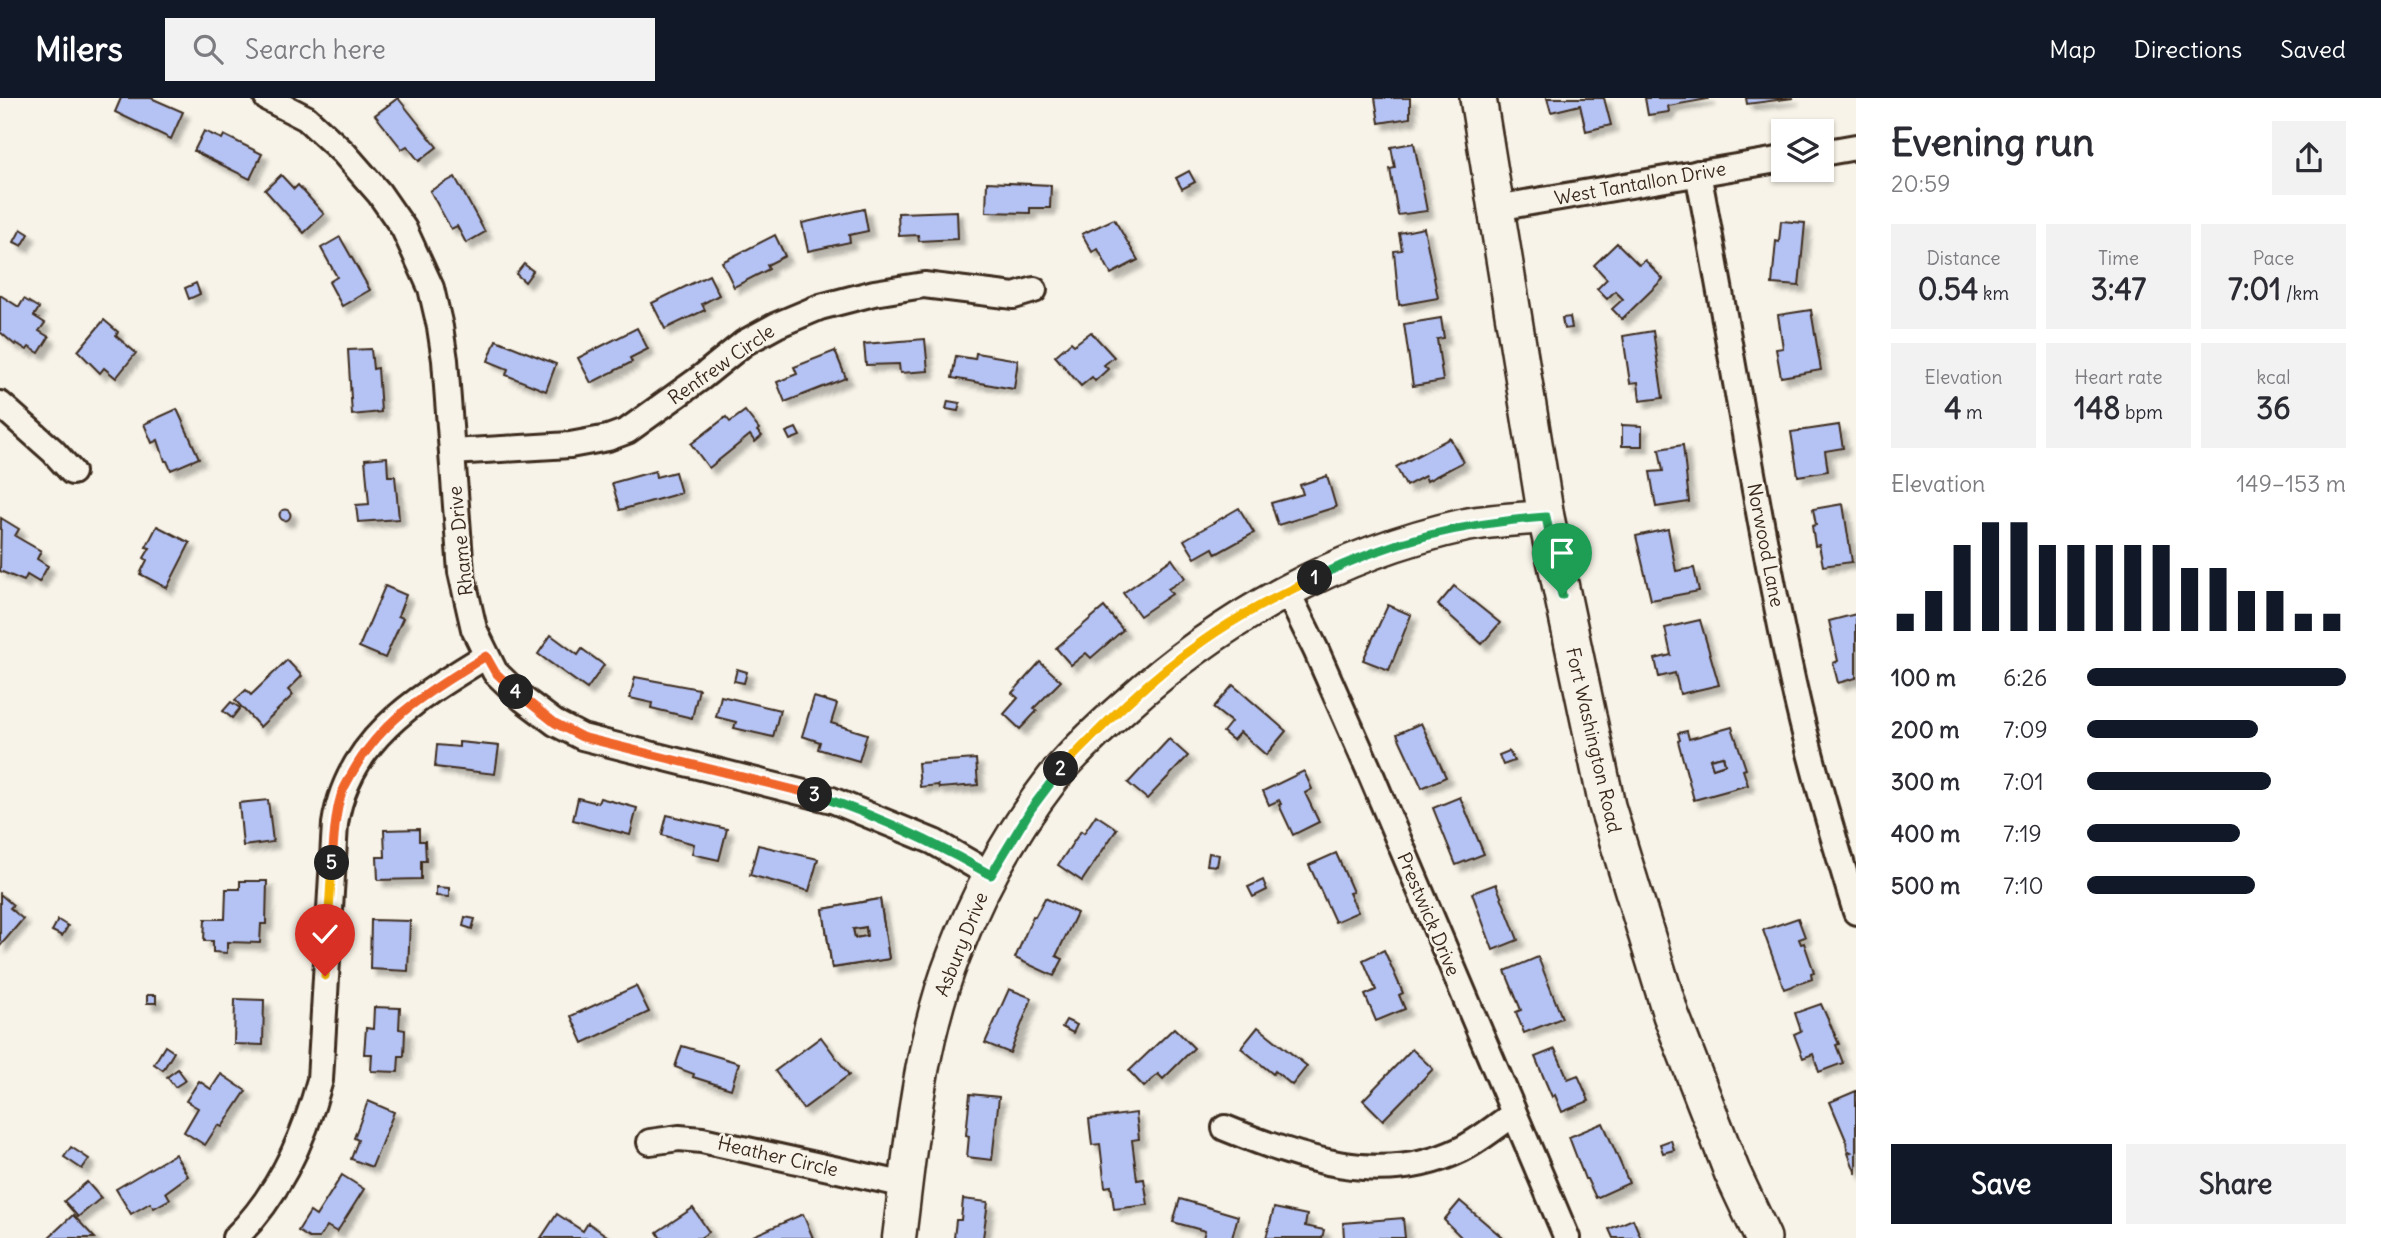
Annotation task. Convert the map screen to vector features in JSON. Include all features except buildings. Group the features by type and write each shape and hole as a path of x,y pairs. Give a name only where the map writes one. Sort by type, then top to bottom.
{"main road":[{"name":"Fort Washington Road","path":"1478,98 1546,517 1606,806 1671,1014 1732,1172 1763,1238"}],"street":[{"name":"Rhame Drive","path":"267,98 306,118 344,153 379,193 404,229 427,279 436,306 445,360 461,572 474,628 495,672 523,699 555,723 582,737 832,800 934,842 991,875"},
{"path":"1834,151 1856,147"},
{"name":"West Tantallon Drive","path":"1496,208 1771,161"},
{"name":"Norwood Lane","path":"1698,173 1793,684 1820,795 1856,912"},
{"name":"Renfrew Circle","path":"452,452 570,445 617,434 627,430 702,377 744,343 777,325 820,307 874,293 924,285 1014,296 1034,290"},
{"path":"0,404 53,451 72,472"},
{"name":"Asbury Drive","path":"900,1238 926,1049 954,955 982,888 1054,776 1100,728 1152,681 1202,641 1246,613 1370,552 1417,537 1469,525 1546,517"},
{"name":"Prestwick Drive","path":"1287,592 1364,758 1567,1238"},
{"path":"235,1238 257,1217 290,1161 313,1105 320,1080 335,824 341,795 372,743 395,717 430,691 486,656"},
{"path":"1225,1128 1270,1146 1324,1161 1359,1169 1388,1169 1414,1165 1459,1151 1514,1114"},
{"name":"Heather Circle","path":"650,1142 680,1138 702,1140 906,1185"}],"route":[{"path":"325,976 335,824 341,795 372,743 395,717 486,656 495,672 523,699 555,723 582,737 832,800 934,842 991,875 1054,776 1100,728 1202,641 1246,613 1323,573 1370,552 1417,537 1469,525 1546,517 1562,595"}]}
